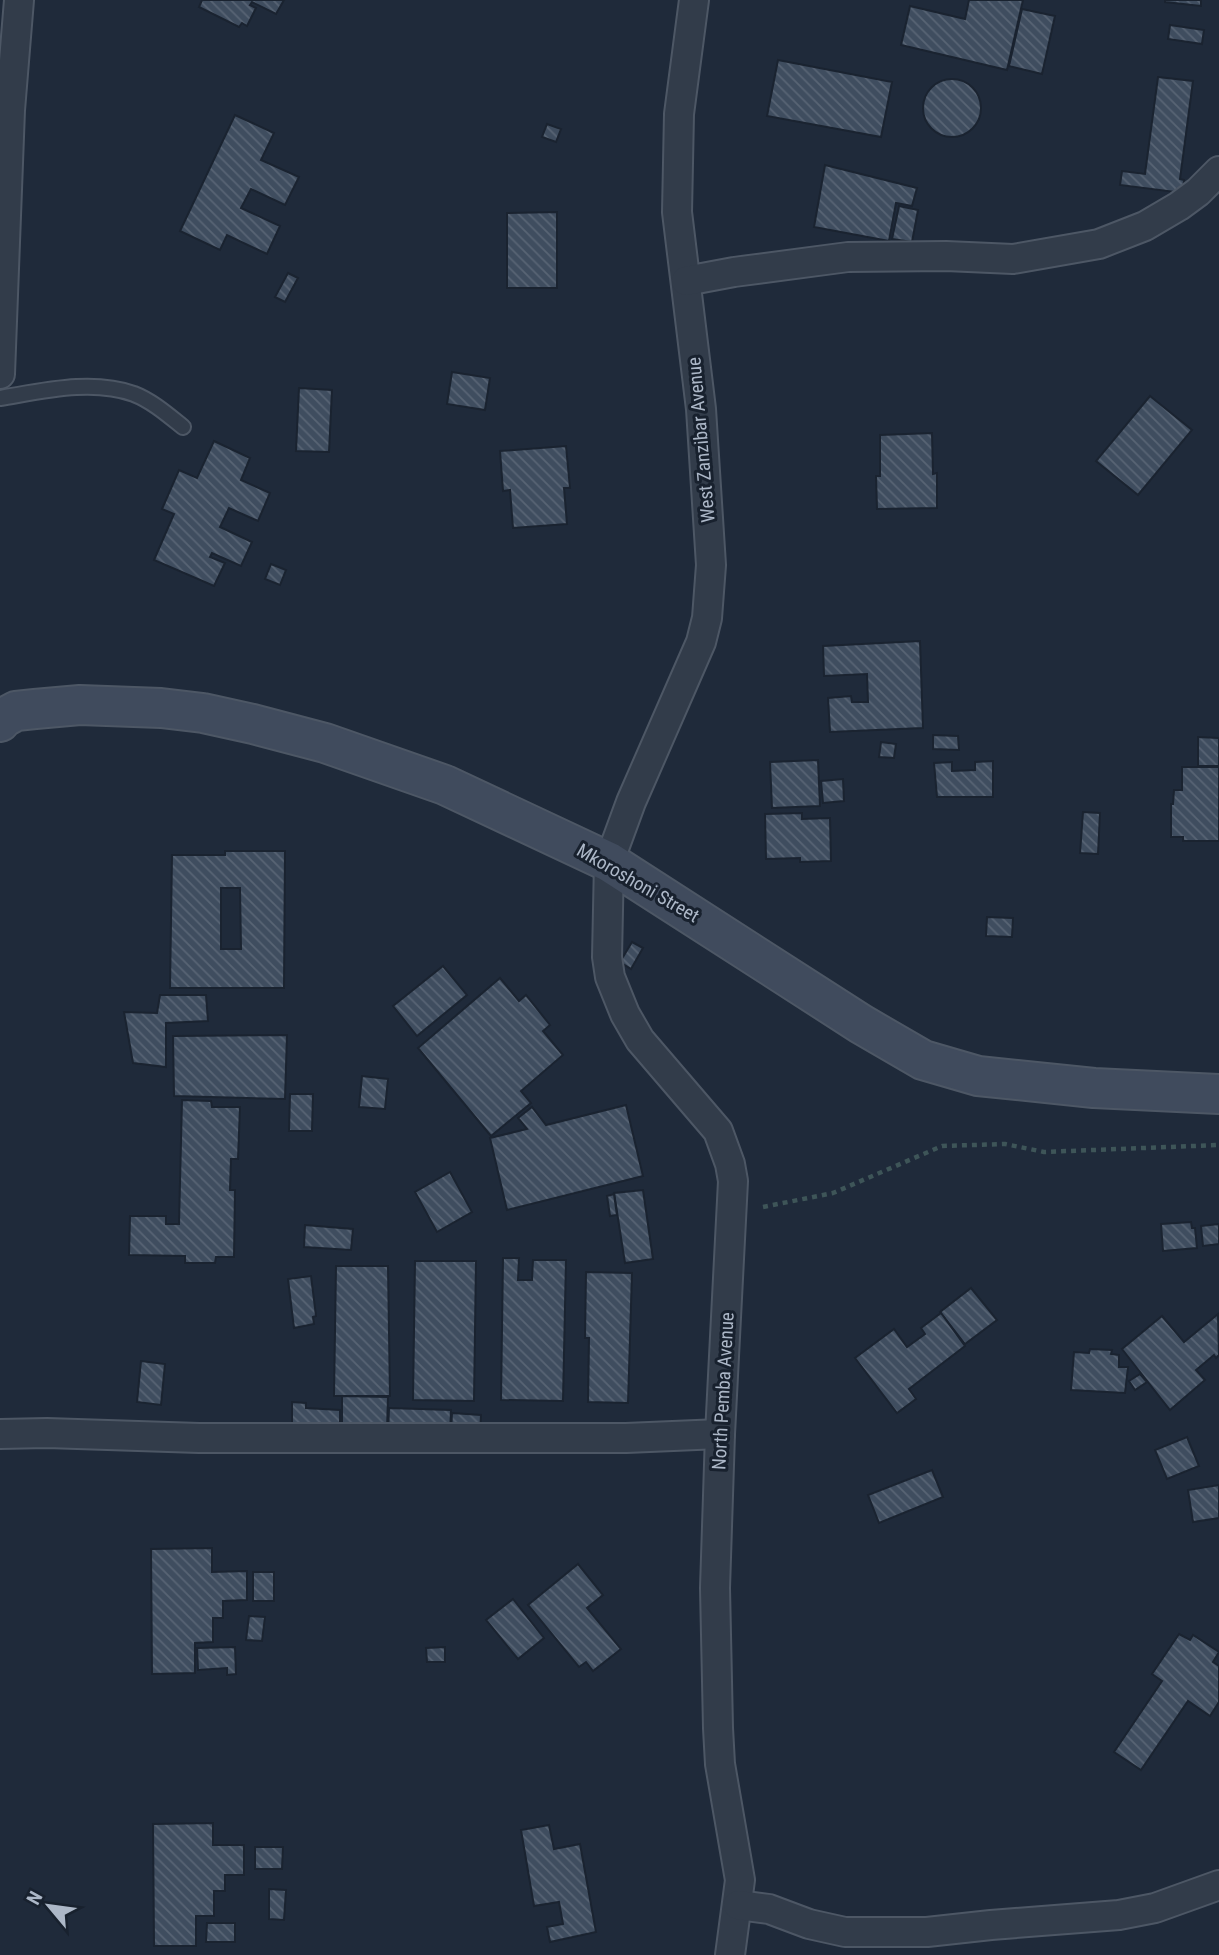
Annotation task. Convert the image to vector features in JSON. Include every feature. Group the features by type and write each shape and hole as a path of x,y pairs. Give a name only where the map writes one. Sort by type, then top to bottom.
{"street":[{"path":"0,374 6,77 19,0"},
{"name":"West Zanzibar Avenue","path":"609,862 631,802 691,667 707,618 711,565 701,409 677,212 679,114 694,0"},
{"path":"686,281 848,257 946,256 1013,259 1099,244 1145,226 1179,206 1219,171"},
{"name":"Mkoroshoni Street","path":"1,713 80,705 160,708 203,713 253,724 336,747 445,785 609,862 861,1024 923,1060 978,1076 1094,1088 1219,1094"},
{"name":"North Pemba Avenue","path":"609,862 607,957 617,995 640,1040 711,1122 723,1140 730,1164 732,1213 715,1588 720,1764 740,1880 730,1955"},
{"path":"0,1434 199,1438 626,1438 720,1434"},
{"path":"738,1905 769,1909 809,1924 845,1932 927,1932 991,1924 1119,1915 1155,1908 1219,1885"}],"lane":[{"path":"0,398 57,389 92,387 134,394 162,409 183,427"}],"path":[{"path":"732,1213 832,1193 942,1146 1005,1144 1044,1152 1066,1152 1219,1145"}],"building":[{"path":"202,0 284,0 276,14 252,2 250,5 256,8 247,26 242,23 239,27 199,7"},
{"path":"969,0 1023,0 1007,70 901,45 910,6 965,19"},
{"path":"1201,0 1201,6 1165,2"},
{"path":"1022,9 1055,16 1042,74 1009,66"},
{"path":"1170,25 1204,30 1202,44 1168,39"},
{"path":"778,60 892,82 881,137 767,116"},
{"path":"1158,77 1193,81 1180,179 1184,180 1183,193 1120,185 1122,171 1145,174"},
{"path":"952,79 963,81 976,92 981,108 979,119 968,132 952,137 941,135 928,124 923,108 925,97 936,84"},
{"path":"235,115 274,133 261,160 299,177 285,205 251,189 241,208 280,226 267,254 227,235 220,250 180,231"},
{"path":"547,124 561,129 556,142 542,137"},
{"path":"825,165 917,188 912,206 896,203 889,241 814,227"},
{"path":"899,206 918,210 912,242 892,239"},
{"path":"557,212 557,288 507,288 507,213"},
{"path":"288,273 298,278 285,302 275,297"},
{"path":"452,372 490,378 485,410 447,404"},
{"path":"299,388 332,390 329,452 296,451"},
{"path":"1150,396 1192,430 1138,495 1096,461"},
{"path":"932,433 933,474 937,473 937,508 877,509 876,476 880,476 880,435"},
{"path":"214,441 250,458 241,480 270,493 258,521 229,508 220,527 252,542 241,566 212,553 210,557 225,563 214,586 154,560 174,514 162,509 179,470 197,478"},
{"path":"566,446 570,488 564,488 567,524 513,528 510,490 503,491 500,451"},
{"path":"271,564 286,570 280,585 265,579"},
{"path":"920,641 923,728 830,732 828,698 851,696 852,702 868,702 867,674 824,676 823,646"},
{"path":"933,735 958,736 959,750 933,749"},
{"path":"1198,737 1219,738 1219,766 1198,766"},
{"path":"881,742 896,744 894,758 879,757"},
{"path":"818,760 820,806 772,808 770,762"},
{"path":"993,761 993,797 937,797 934,763 952,762 952,771 975,770 975,762"},
{"path":"1182,767 1219,767 1219,841 1183,841 1183,837 1171,837 1171,804 1174,790 1182,790"},
{"path":"843,779 844,801 823,803 821,781"},
{"path":"1083,812 1100,813 1098,854 1080,853"},
{"path":"802,813 802,819 830,818 831,861 766,859 765,814"},
{"path":"225,851 285,851 284,988 170,988 172,855 225,855","holes":["221,888 240,888 241,949 221,949"]},
{"path":"987,917 1013,918 1012,937 986,936"},
{"path":"632,942 643,948 631,969 620,962"},
{"path":"443,966 467,995 417,1036 393,1006"},
{"path":"500,978 519,1001 526,995 550,1025 543,1031 563,1055 521,1091 531,1103 491,1136 418,1048"},
{"path":"160,995 206,995 208,1021 166,1023 166,1067 133,1063 124,1012 157,1013"},
{"path":"287,1035 285,1099 174,1096 173,1036"},
{"path":"362,1076 388,1079 385,1109 359,1107"},
{"path":"290,1094 313,1094 312,1131 289,1131"},
{"path":"182,1100 211,1101 212,1107 240,1107 238,1159 231,1159 230,1190 235,1190 234,1257 216,1257 215,1263 185,1263 185,1256 129,1255 130,1216 166,1216 166,1224 179,1224"},
{"path":"626,1105 643,1176 507,1210 490,1138 527,1129 518,1118 532,1107 546,1125"},
{"path":"450,1172 472,1212 437,1232 415,1192"},
{"path":"643,1190 653,1259 625,1263 614,1193"},
{"path":"614,1194 617,1215 610,1216 607,1196"},
{"path":"1191,1222 1192,1228 1195,1228 1197,1248 1163,1251 1161,1224"},
{"path":"1219,1224 1219,1244 1203,1246 1201,1226"},
{"path":"305,1225 353,1229 351,1250 304,1247"},
{"path":"503,1258 519,1258 518,1280 532,1280 533,1260 566,1260 563,1401 501,1400"},
{"path":"415,1261 476,1261 474,1401 413,1400"},
{"path":"336,1266 388,1266 390,1396 334,1396"},
{"path":"586,1272 632,1273 628,1403 588,1402"},
{"path":"311,1276 316,1316 313,1317 314,1324 294,1328 288,1279"},
{"path":"971,1288 997,1320 965,1344 940,1312"},
{"path":"941,1313 965,1346 909,1389 916,1399 897,1413 855,1358 894,1329 907,1347 925,1334 921,1328"},
{"path":"1218,1314 1219,1355 1216,1358 1214,1355 1196,1370 1205,1380 1170,1410 1122,1349 1162,1316 1184,1342"},
{"path":"1090,1349 1112,1350 1111,1354 1119,1355 1119,1367 1128,1367 1125,1393 1071,1390 1074,1352 1089,1353"},
{"path":"141,1361 165,1364 161,1405 137,1402"},
{"path":"1140,1374 1147,1382 1135,1390 1129,1381"},
{"path":"342,1396 388,1397 387,1430 342,1430"},
{"path":"292,1402 306,1403 306,1408 340,1410 340,1436 292,1436"},
{"path":"389,1408 451,1410 450,1435 388,1433"},
{"path":"452,1413 481,1415 480,1436 451,1432"},
{"path":"1187,1437 1199,1466 1167,1479 1155,1450"},
{"path":"932,1470 943,1497 879,1523 868,1495"},
{"path":"1219,1485 1219,1518 1193,1522 1188,1490"},
{"path":"212,1548 212,1572 247,1571 247,1600 223,1601 223,1618 213,1618 213,1642 195,1643 195,1673 152,1674 151,1549"},
{"path":"578,1564 603,1595 587,1608 621,1649 593,1671 586,1662 579,1667 528,1605"},
{"path":"253,1572 274,1572 274,1601 253,1601"},
{"path":"513,1599 544,1638 518,1659 486,1620"},
{"path":"249,1616 265,1617 262,1641 246,1640"},
{"path":"1179,1634 1190,1640 1193,1635 1219,1652 1213,1662 1219,1666 1219,1702 1210,1716 1188,1701 1141,1770 1114,1752 1162,1681 1152,1674"},
{"path":"235,1647 236,1674 227,1675 227,1668 198,1670 197,1648"},
{"path":"445,1647 445,1662 427,1662 426,1648"},
{"path":"213,1823 213,1845 244,1845 244,1875 225,1875 225,1891 214,1891 214,1916 196,1916 196,1946 154,1946 153,1824"},
{"path":"549,1825 554,1849 580,1844 596,1932 550,1942 547,1927 563,1924 559,1902 534,1906 521,1830"},
{"path":"255,1847 283,1847 282,1869 255,1869"},
{"path":"269,1889 286,1890 284,1920 269,1919"},
{"path":"207,1923 235,1923 235,1942 206,1942"}]}
